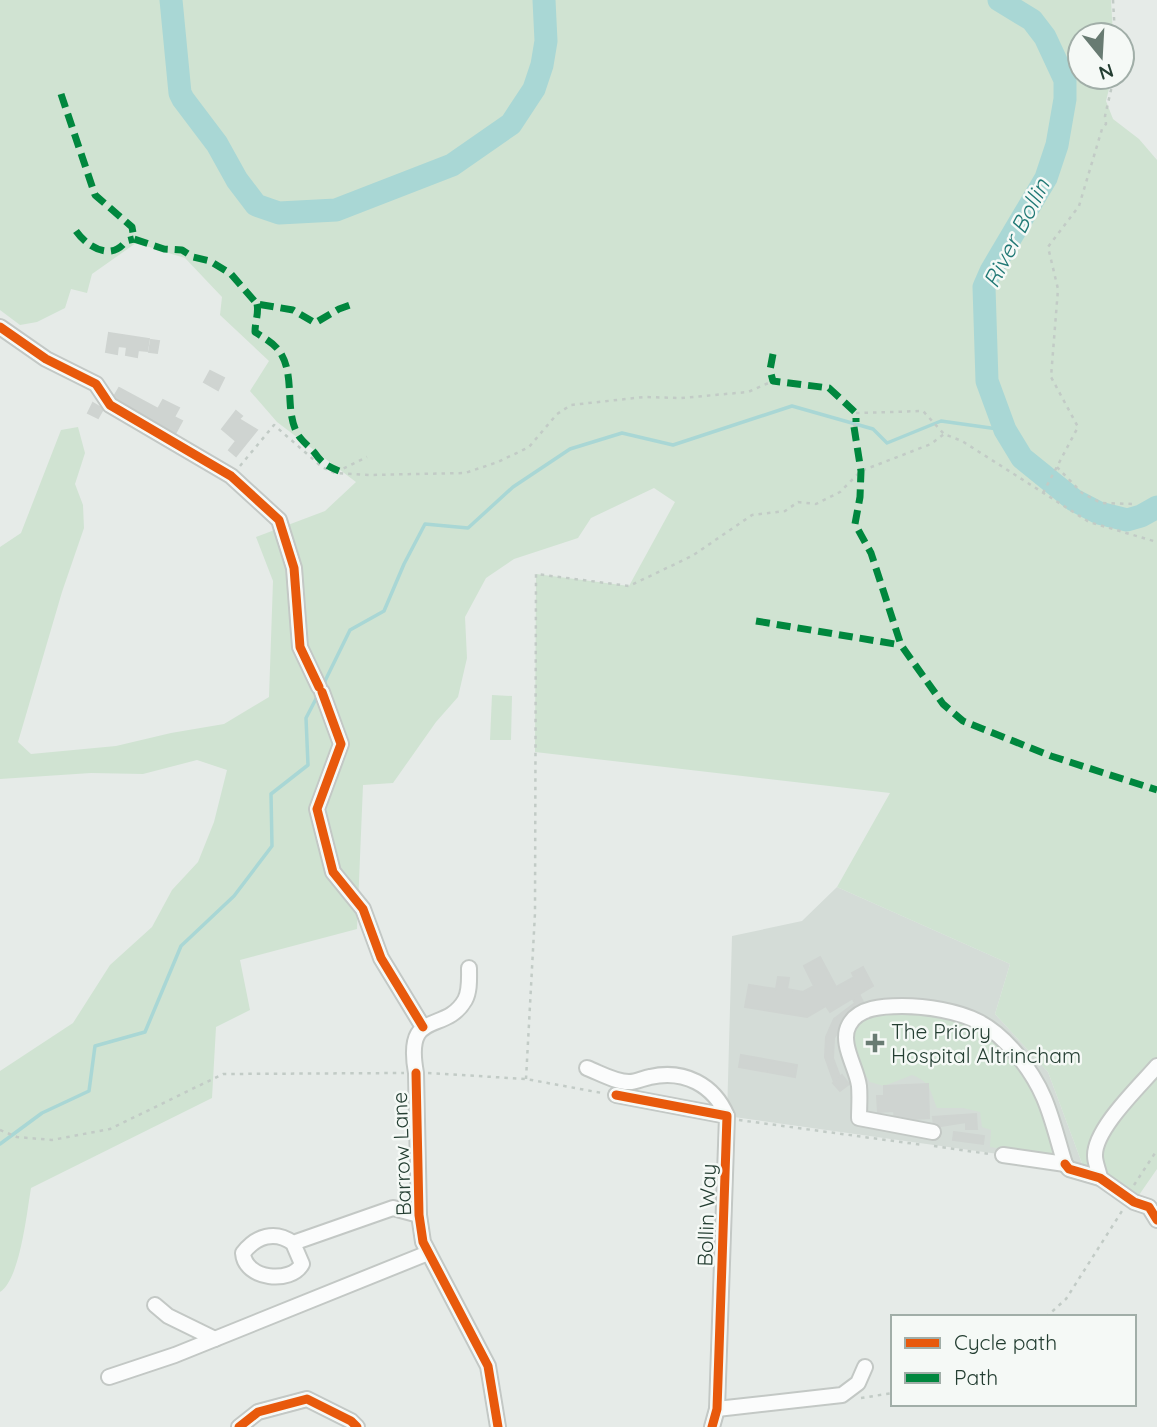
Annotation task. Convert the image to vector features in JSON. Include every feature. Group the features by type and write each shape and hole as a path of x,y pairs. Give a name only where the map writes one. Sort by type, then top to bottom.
{"street":[{"path":"0,327 46,359 96,384 110,405 231,476 279,520 294,568 300,647 321,689 341,744 317,809 333,872 363,909 381,958 423,1027 459,1008 466,998 470,968"},
{"path":"933,1132 859,1118 859,1086 846,1033 856,1016 884,1006 911,1006 977,1020 992,1030 1015,1054 1043,1095 1069,1170 1100,1178 1127,1198 1149,1207 1157,1220"},
{"name":"Barrow Lane","path":"423,1027 416,1034 413,1056 416,1073 419,1215 423,1242 488,1366 498,1427"},
{"path":"1100,1178 1095,1156 1101,1135 1157,1066"},
{"path":"587,1068 621,1082 665,1075 692,1079 715,1096 727,1117"},
{"path":"616,1095 727,1117"},
{"name":"Bollin Way","path":"712,1427 717,1409 727,1117"},
{"path":"1003,1156 1065,1164"},
{"path":"293,1243 393,1208 419,1215"},
{"path":"109,1377 215,1339 428,1253"},
{"path":"155,1305 168,1316 215,1339"},
{"path":"717,1409 842,1395 858,1383 865,1367"},
{"path":"239,1427 258,1412 307,1399 351,1421 357,1427"}],"path":[{"path":"1113,0 1114,21"},
{"path":"1043,493 1077,427 1051,377 1058,289 1048,247 1079,206 1102,129 1107,124 1105,116 1111,91"},
{"path":"231,476 274,425 322,467 335,472 369,475 465,473 530,447 557,414 571,405 644,397 681,398 748,392 773,381"},
{"path":"856,412 923,411 944,434 962,441 1088,522 1157,542"},
{"path":"854,427 856,422"},
{"path":"526,1079 535,913 536,574 629,586 692,556 752,515 785,511 798,502 816,504 840,492 861,471 931,444 944,434"},
{"path":"335,472 367,457"},
{"path":"1056,469 1082,493 1101,503 1133,504"},
{"path":"0,1130 17,1136 52,1140 110,1129 223,1074 416,1073 526,1079 616,1095"},
{"path":"727,1117 1003,1156"},
{"path":"1048,1315 1066,1299 1157,1150"}],"shaded area":[{"name":"The Priory Hospital Altrincham","path":"837,887 1010,964 995,1014 1048,1072 1083,1166 727,1116 732,936 802,921"}],"green space":[{"path":"0,0 1111,0 1112,21 1066,21 1066,91 1108,91 1106,101 1113,119 1139,139 1157,160 1157,1169 1139,1195 1098,1168 1083,1166 1048,1072 995,1014 1010,964 837,887 890,793 535,752 536,574 629,586 675,502 654,488 591,518 578,538 514,559 486,578 465,617 467,658 458,697 436,722 393,783 363,785 357,929 240,960 250,1010 216,1027 212,1098 31,1188 18,1260 7,1285 0,1292 0,1071 73,1023 110,965 152,927 172,890 198,862 214,822 227,770 197,760 143,774 91,773 0,779 0,547 21,533 61,430 78,427 85,453 75,484 83,505 84,528 62,592 18,742 31,754 116,746 224,724 269,697 273,581 256,537 325,511 356,482 277,422 250,391 269,361 220,315 222,297 185,258 136,243 92,274 87,293 71,289 65,308 37,322 20,325 0,310"},
{"path":"492,695 512,696 511,740 490,740"},
{"path":"908,1010 957,1020 996,1042 1026,1077 1040,1103 1055,1156 990,1147 991,1130 982,1127 980,1112 963,1108 937,1108 926,1084 912,1075 884,1086 870,1082 860,1066 854,1047 856,1030 861,1022 870,1016"}],"building":[{"path":"109,333 149,339 147,351 138,350 137,357 126,355 127,347 118,346 117,354 106,352"},
{"path":"151,340 159,341 157,353 149,352"},
{"path":"210,371 224,378 218,390 204,382"},
{"path":"119,388 158,409 163,400 179,408 174,417 182,421 175,434 112,400"},
{"path":"93,403 103,409 98,418 88,413"},
{"path":"236,411 242,416 239,419 257,430 236,456 229,450 236,441 222,429"},
{"path":"820,957 836,987 854,977 852,973 863,967 873,986 830,1012 826,1006 807,1017 745,1007 749,985 776,989 778,977 789,978 787,989 803,992 814,986 804,966"},
{"path":"859,994 865,1006 849,1015 834,1038 833,1058 840,1077 834,1082 825,1057 826,1037 834,1019 855,1003 852,997"},
{"path":"741,1055 797,1065 795,1077 739,1067"},
{"path":"842,1075 849,1084 840,1091 833,1083"},
{"path":"928,1084 929,1118 895,1120 894,1111 878,1112 877,1096 884,1096 884,1086"},
{"path":"976,1114 977,1129 966,1129 966,1122 934,1127 933,1117"},
{"path":"954,1132 984,1136 983,1144 953,1140"}],"waterway":[{"name":"River Bollin","path":"171,0 180,93 183,99 217,144 237,180 256,205 279,213 336,210 452,165 511,124 534,89 542,65 546,41 544,0"},
{"name":"River Bollin","path":"999,0 1032,20 1045,37 1065,80 1065,99 1057,145 1046,178 984,287 987,381 1005,430 1022,458 1074,500 1099,513 1127,520 1157,507"},
{"path":"323,685 350,630 384,611 425,524 468,528 513,487 570,449 622,433 673,445 792,406 873,429 887,443 941,421 1005,430"},
{"path":"0,1144 42,1113 89,1091 95,1046 145,1032 181,946 234,896 272,846 271,794 308,765 306,718 318,695"}],"marked path":[{"path":"61,94 95,195 132,227 134,239 164,249 182,250 193,257 210,261 231,274 257,304 293,310 315,323 353,304"},
{"path":"76,231 93,247 107,251 134,239"},
{"path":"257,304 255,332 275,346 285,361 296,431 322,461 339,471"},
{"path":"773,354 770,370 773,381 829,388 856,413 856,422"},
{"path":"854,427 861,471 855,524 871,553 901,645 943,704 963,721 1051,756 1157,790"},
{"path":"756,621 901,645"}],"cycle path":[{"path":"0,327 46,359 96,384 110,405 231,476 279,520 294,568 300,647 319,687"},
{"path":"322,692 341,744 317,809 333,872 363,909 381,958 423,1027"},
{"path":"416,1073 419,1215 423,1242 488,1366 498,1427"},
{"path":"616,1095 727,1116 717,1409 712,1427"},
{"path":"1065,1164 1069,1169 1100,1178 1134,1202 1149,1207 1157,1220"},
{"path":"239,1427 258,1412 307,1399 351,1421 357,1427"}],"place":[{"name":"The Priory Hospital Altrincham","path":"875,1043"}]}
